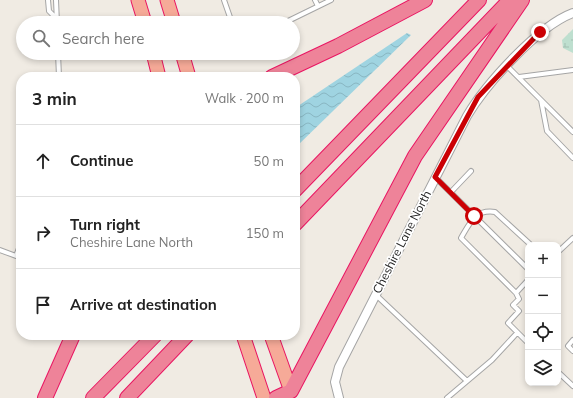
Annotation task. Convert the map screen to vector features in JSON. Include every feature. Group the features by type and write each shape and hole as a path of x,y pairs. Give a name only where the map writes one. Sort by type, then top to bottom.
{"highway":[{"path":"138,0 142,16"},
{"path":"167,0 172,16"},
{"path":"283,72 338,46 425,0"},
{"path":"300,185 479,0"},
{"path":"300,219 510,0"},
{"path":"276,398 292,391 415,156 522,0"},
{"path":"155,60 158,72"},
{"path":"184,60 188,72"},
{"path":"38,398 62,340"},
{"path":"45,398 71,340"},
{"path":"93,398 150,340"},
{"path":"127,398 183,340"},
{"path":"245,340 264,398"},
{"path":"273,340 292,391"}],"street":[{"name":"Cheshire Lane North","path":"339,398 335,382 336,374 435,177 478,97 540,32 560,18 573,13"}],"lane":[{"path":"48,0 49,11 53,16"},
{"path":"56,0 57,16"},
{"path":"224,0 230,16"},
{"path":"315,0 318,6"},
{"path":"298,16 331,0"},
{"path":"58,60 59,72"},
{"path":"507,66 573,132"},
{"path":"519,78 573,70"},
{"path":"541,100 547,131 573,158"},
{"path":"451,192 471,172"},
{"path":"435,177 525,266"},
{"path":"525,340 508,323 519,312 513,304 519,299 516,293 462,238 474,216 488,211 495,212 528,242"},
{"path":"561,249 573,238"},
{"path":"0,250 16,256"},
{"path":"516,293 525,283"},
{"path":"376,295 467,381"},
{"path":"447,398 492,360 517,333"},
{"path":"573,340 568,346 573,351"},
{"path":"561,375 573,386"}],"green space":[{"path":"573,29 573,53 563,48 562,40"}],"water":[{"path":"407,33 411,35 300,143 300,105"}],"route":[{"path":"474,216 435,177 478,97 540,32"}]}
